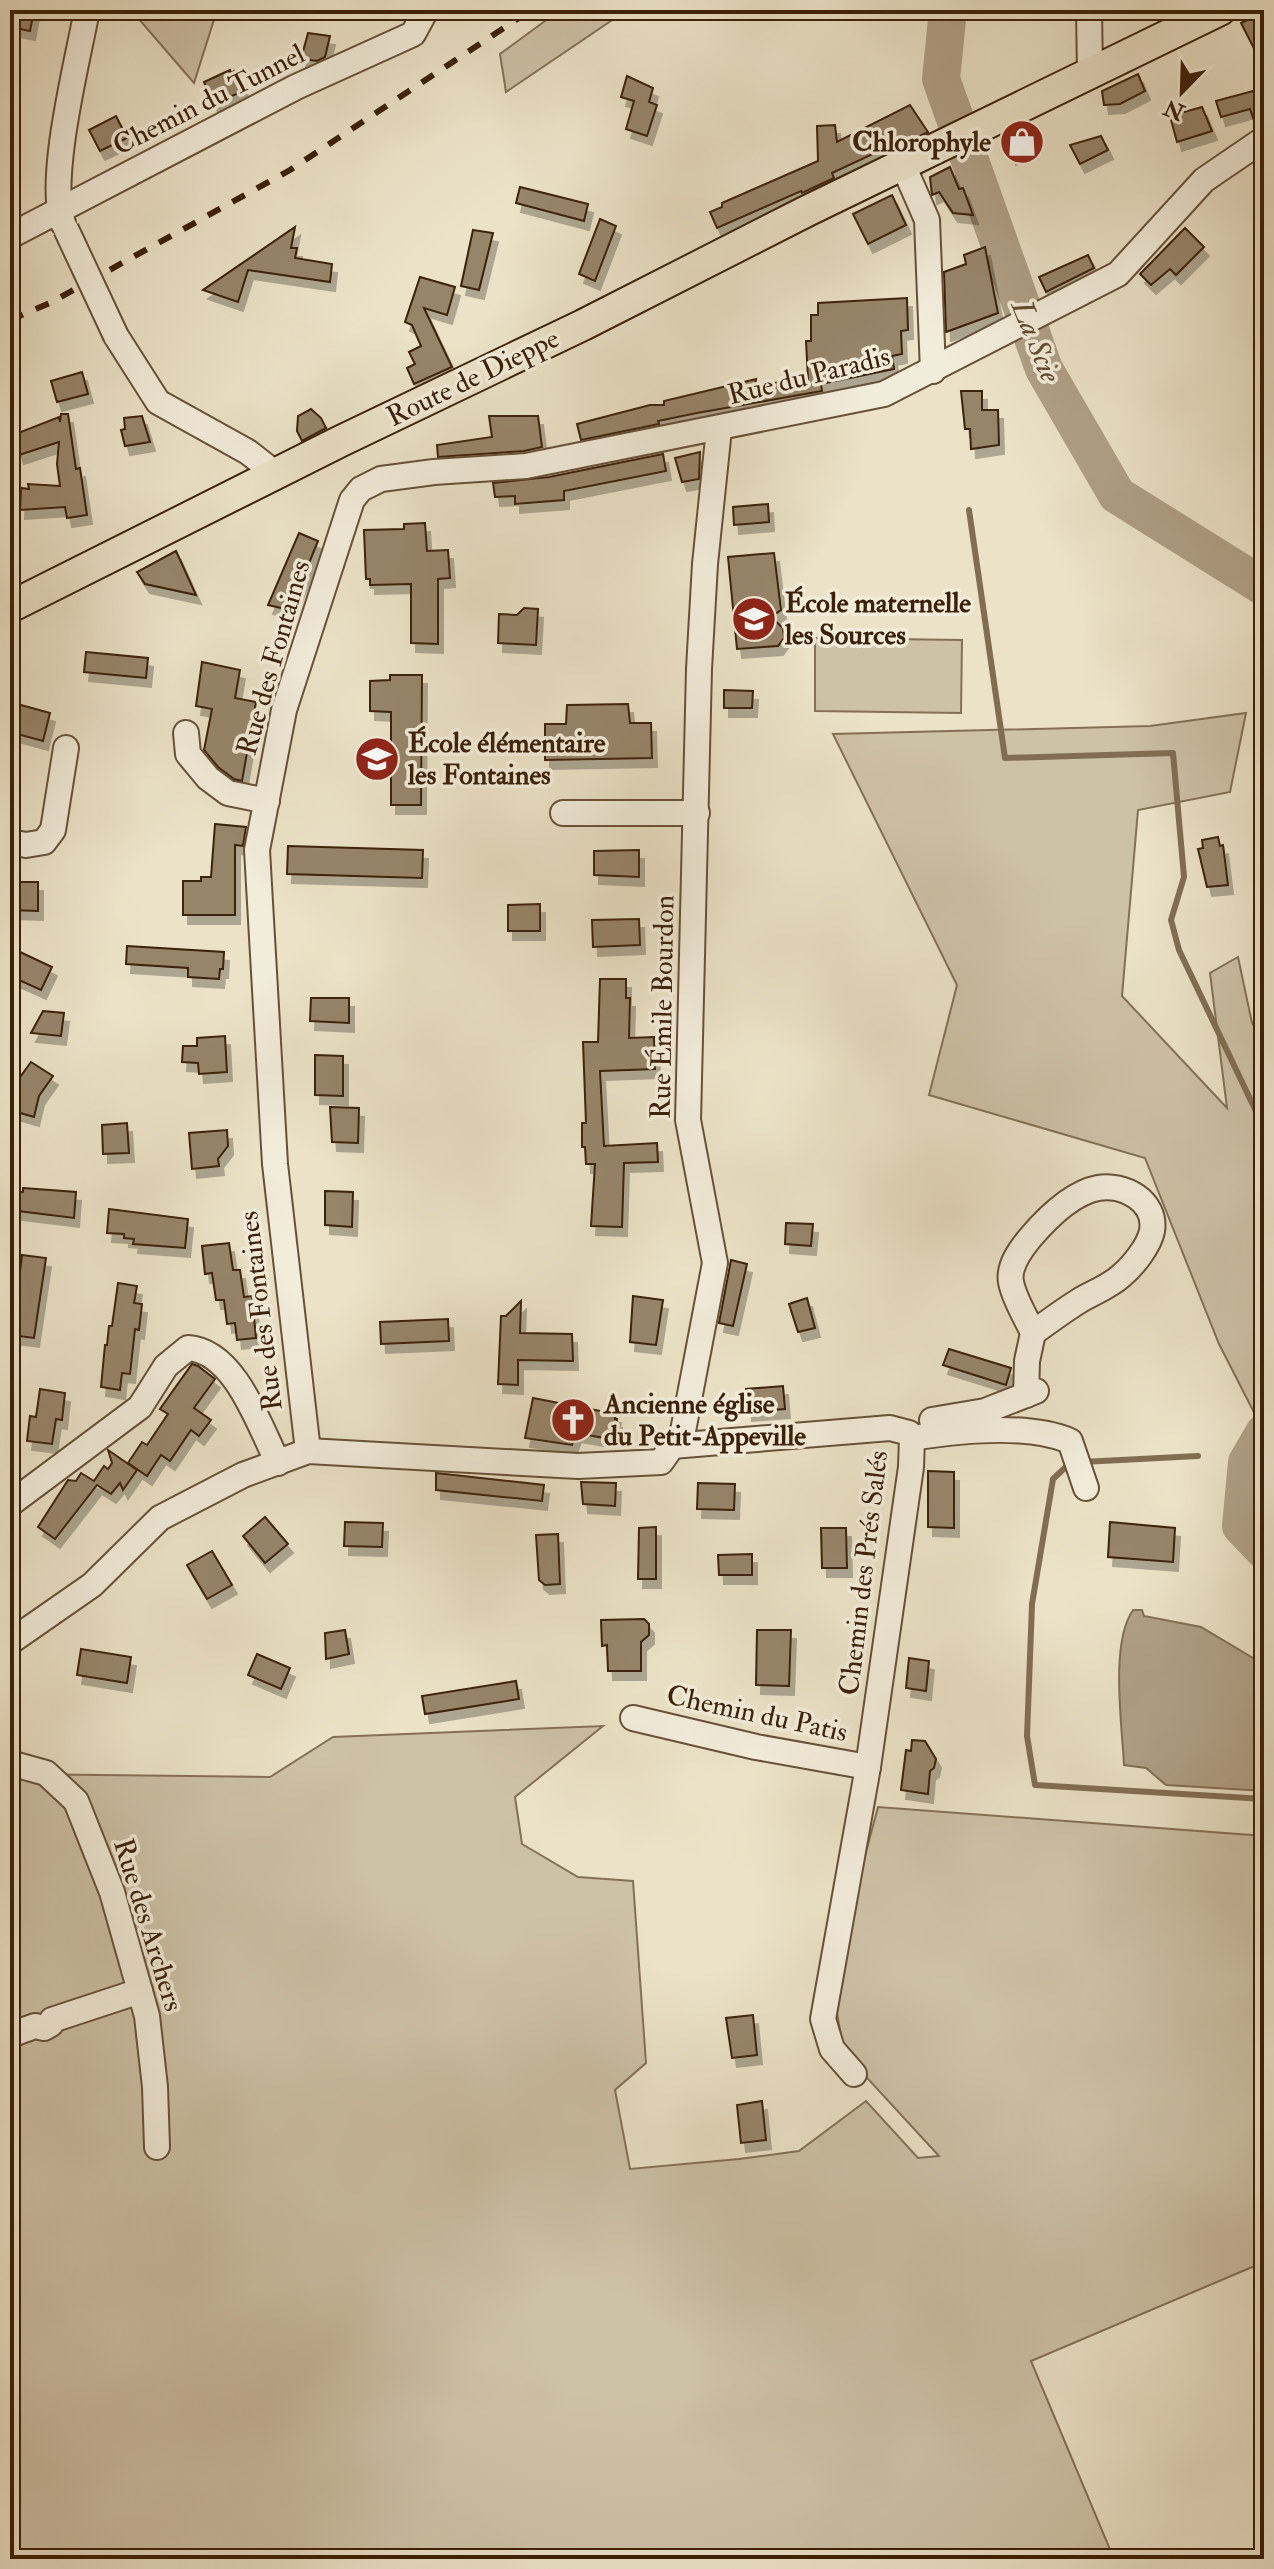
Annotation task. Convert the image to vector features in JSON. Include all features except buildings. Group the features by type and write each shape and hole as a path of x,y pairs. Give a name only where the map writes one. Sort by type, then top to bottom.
{"main road":[{"path":"1090,73 1220,10"},
{"name":"Route de Dieppe","path":"10,607 1090,73"}],"street":[{"path":"87,10 61,155 62,220 116,336 158,402 248,452 276,474"},
{"name":"Chemin du Tunnel","path":"12,233 62,220 268,101 413,34 426,10"},
{"path":"1089,10 1090,73"},
{"name":"Rue du Paradis","path":"719,429 884,394 1046,313 1118,274 1204,180 1264,139"},
{"path":"903,165 927,220 933,371"},
{"name":"Rue des Fontaines","path":"308,1451 274,1149 257,850 284,710 352,500 361,489 381,479 526,466 719,429"},
{"name":"Rue Émile Bourdon","path":"672,1446 683,1431 715,1263 688,1120 700,654 705,564 719,429"},
{"path":"186,733 188,754 208,778 228,793 267,801"},
{"path":"10,842 26,845 44,842 53,830 66,748"},
{"path":"563,813 697,813"},
{"path":"910,1435 930,1421 985,1411 1031,1393 1027,1361 1033,1333 1011,1281 1011,1271 1020,1250 1040,1226 1066,1203 1096,1188 1127,1190 1140,1199 1151,1213 1152,1230 1135,1261 1120,1277 1033,1333"},
{"path":"10,1504 140,1407 166,1366 188,1348 204,1349 238,1381 278,1463"},
{"name":"Chemin des Prés Salés","path":"672,1446 890,1428 910,1435 911,1467 868,1767 823,2019 832,2049 854,2074"},
{"path":"910,1435 1049,1432 1070,1441 1084,1482"},
{"path":"10,1642 92,1585 160,1518 243,1475 308,1451 578,1466 661,1462 672,1446"},
{"name":"Chemin du Patis","path":"633,1718 756,1747 868,1767"},
{"name":"Rue des Archers","path":"10,1763 46,1773 76,1801 112,1892 147,2016 155,2087 157,2147"},
{"path":"10,2035 140,1991"}],"shaded area":[{"path":"131,10 217,10 194,83"},
{"path":"560,10 627,10 506,92 500,54"},
{"path":"815,638 962,640 961,713 815,711"},
{"path":"1246,713 1230,792 1138,810 1122,996 1227,1108 1210,973 1238,957 1252,1023 1264,1043 1264,1432 1219,1344 1145,1158 929,1095 957,985 833,734 1150,726"},
{"path":"1133,1610 1142,1610 1144,1616 1201,1627 1264,1668 1264,1791 1166,1785 1146,1768 1124,1765 1120,1663 1126,1624"},
{"path":"603,1726 515,1797 522,1844 578,1877 633,1881 646,2063 615,2090 630,2169 799,2151 866,2101 918,2158 939,2156 857,2067 842,2042 837,2013 863,1863 878,1807 1264,1836 1264,2262 1031,2361 1114,2559 10,2559 10,1774 270,1777 333,1737"}],"waterway":[{"name":"La Scie","path":"948,10 941,79 1044,369 1117,495 1264,587"},
{"path":"969,510 1005,758 1173,753 1184,877 1171,920 1179,950 1263,1126 1264,1134"},
{"name":"La Scie","path":"1264,1433 1247,1462 1241,1526 1264,1550"},
{"path":"1082,1462 1198,1456"},
{"path":"1070,1463 1053,1479 1032,1604 1027,1736 1035,1785 1264,1799"}],"railway":[{"path":"10,320 50,303 290,170 531,10"}],"place":[{"name":"Chlorophyle","path":"1022,142"},
{"name":"École maternelle les Sources","path":"754,619"},
{"name":"École élémentaire les Fontaines","path":"377,759"},
{"name":"Ancienne église du Petit-Appeville","path":"573,1420"}]}
